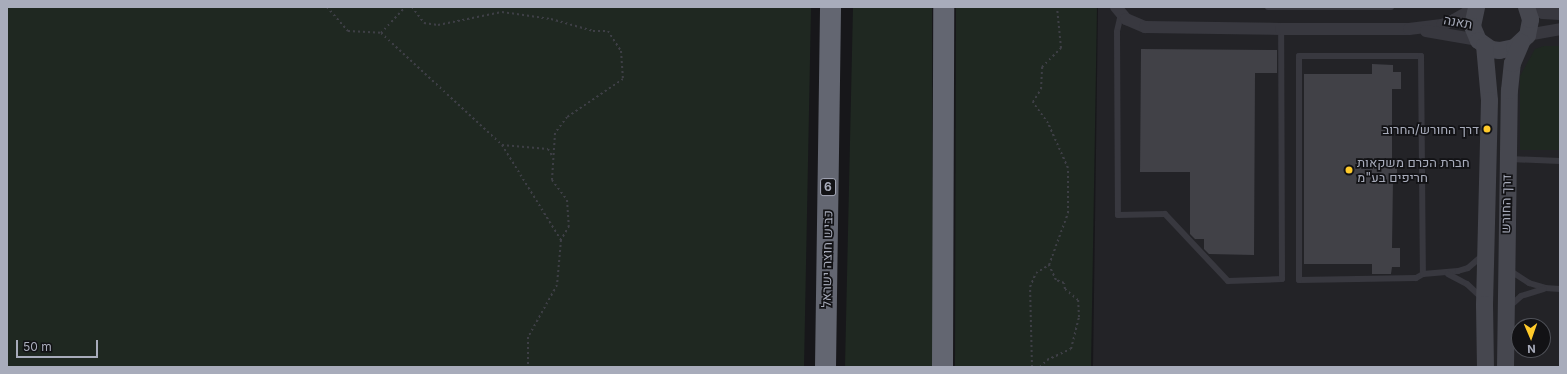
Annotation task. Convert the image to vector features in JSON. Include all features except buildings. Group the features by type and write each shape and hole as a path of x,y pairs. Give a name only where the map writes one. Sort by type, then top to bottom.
{"highway":[{"name":"כביש חוצה ישראל","path":"825,367 830,7"},
{"path":"942,367 943,7"}],"street":[{"name":"דרך החורש","path":"1505,367 1505,266 1510,75 1512,63 1524,39 1530,19 1526,7"},
{"path":"1529,7 1543,13 1560,14"},
{"name":"דרך החורש","path":"1475,8 1472,26 1481,42 1489,100 1484,300 1485,367"},
{"name":"תאנה","path":"1118,11 1134,24 1158,28 1409,29 1448,22 1475,8"},
{"name":"תאנה","path":"1409,29 1481,42"},
{"path":"1481,42 1491,49 1507,50 1524,39 1560,29"}],"lane":[{"path":"1268,7 1391,7"},
{"path":"1118,11 1118,215 1164,214 1228,281 1282,278 1280,29"},
{"path":"1423,274 1421,56 1299,56 1299,280 1416,278 1423,274 1446,274 1468,268 1486,253"},
{"path":"1507,158 1560,161"},
{"path":"1505,266 1519,278 1545,288 1560,289"},
{"path":"1446,274 1467,284 1484,300"},
{"path":"1505,310 1521,296 1545,288"}],"path":[{"path":"327,7 348,31 381,33 502,145 561,240"},
{"path":"381,33 404,7"},
{"path":"412,7 424,23 438,25 502,12 551,19 593,31 608,31 621,51 623,79 568,117 555,133 552,180 567,200 569,226 561,240 557,285 528,337 528,367"},
{"path":"1032,367 1030,287 1036,273 1049,266 1068,213 1068,168 1048,123 1033,102 1041,89 1042,67 1061,48 1057,7"},
{"path":"502,145 548,149 554,158"},
{"path":"1040,367 1047,360 1072,349 1079,317 1078,300 1065,289 1064,283 1056,280 1049,266"}],"shaded area":[{"path":"7,7 811,7 804,367 7,367"},
{"path":"853,7 932,7 933,367 845,367"},
{"path":"956,7 1097,7 1091,367 955,367"},
{"path":"1098,7 1560,7 1560,367 1093,367"},
{"path":"1544,46 1560,46 1560,150 1520,150 1520,76 1535,49"}],"place":[{"name":"דרך החורש/החרוב","path":"1487,129"},
{"name":"חברת הכרם משקאות חריפים בע\"מ","path":"1349,170"}]}
